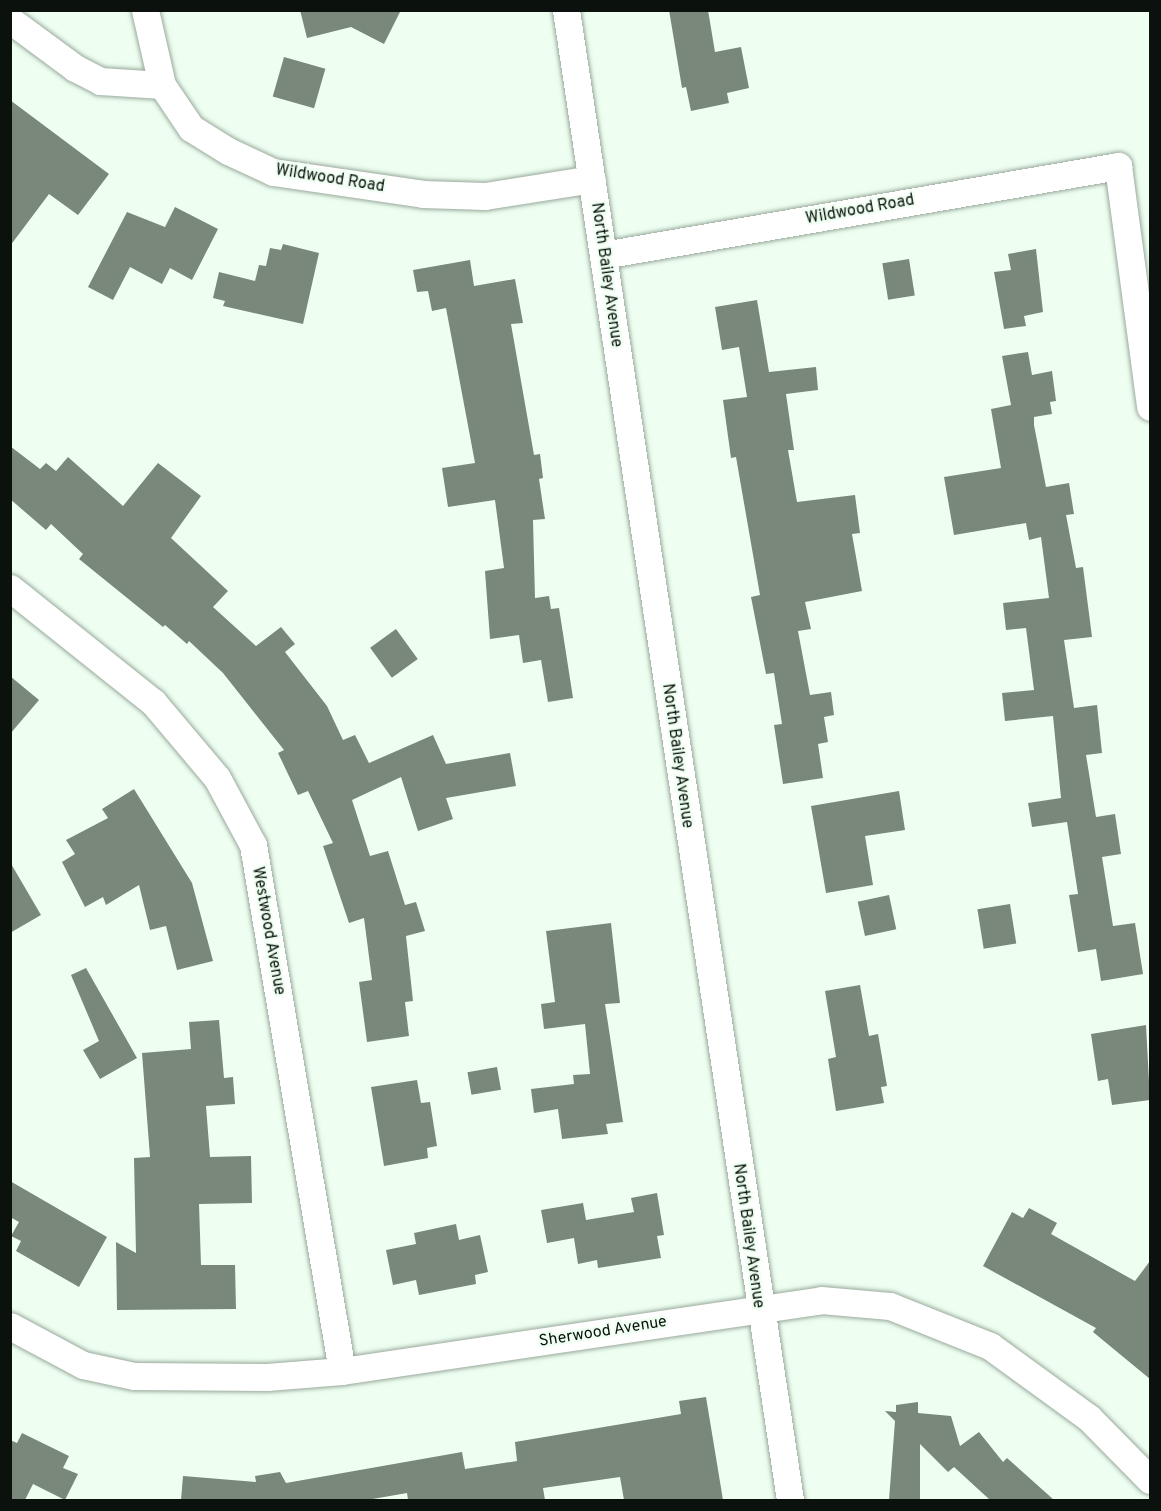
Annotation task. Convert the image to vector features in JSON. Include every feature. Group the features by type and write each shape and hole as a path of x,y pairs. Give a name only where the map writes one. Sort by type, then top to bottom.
{"street":[{"path":"10,20 75,68 100,81 162,84 145,10"},
{"name":"North Bailey Avenue","path":"566,10 759,1309 790,1500"},
{"name":"Wildwood Road","path":"162,84 191,128 228,151 273,172 423,194 485,196 592,178"},
{"name":"Wildwood Road","path":"603,255 1118,166 1150,407"},
{"name":"Westwood Avenue","path":"10,588 153,702 217,778 254,845 342,1371"},
{"name":"Sherwood Avenue","path":"10,1326 83,1365 134,1376 267,1377 342,1371 821,1300 890,1306 990,1346 1089,1418 1150,1480"}],"building":[{"path":"300,10 401,10 384,44 351,27 307,38"},
{"path":"669,10 708,10 715,52 741,47 749,88 727,93 729,103 691,111 686,87 682,88"},
{"path":"284,57 325,69 314,108 273,96"},
{"path":"10,100 109,174 78,215 49,194 10,246"},
{"path":"175,207 218,229 192,280 170,268 162,284 130,267 113,300 88,287 127,212 165,227"},
{"path":"283,244 319,253 303,324 223,306 225,301 213,298 219,272 255,281 259,265 266,266 270,248 281,250"},
{"path":"1036,249 1043,312 1024,316 1026,326 1004,329 994,272 1011,270 1008,254"},
{"path":"909,259 915,296 888,300 882,263"},
{"path":"470,260 474,286 515,279 523,323 511,324 534,455 540,454 543,478 539,479 545,519 533,520 535,598 549,596 551,609 559,608 573,698 548,702 541,660 523,663 519,635 490,639 485,571 504,568 495,500 448,507 442,468 475,463 446,308 432,311 428,291 417,292 413,270"},
{"path":"757,300 769,372 816,367 818,390 786,394 794,450 788,450 797,502 855,495 860,533 852,534 862,591 805,602 811,629 798,631 810,695 831,692 834,715 824,717 828,742 818,744 823,778 783,784 774,725 782,724 774,673 766,674 751,597 760,595 736,457 731,458 723,400 747,397 739,347 722,350 715,307"},
{"path":"1028,352 1032,375 1052,371 1056,401 1050,402 1052,414 1034,417 1034,425 1046,487 1069,483 1074,514 1066,515 1076,568 1083,567 1092,637 1064,640 1074,708 1097,705 1102,753 1086,755 1096,817 1115,814 1121,854 1102,857 1113,926 1135,923 1143,974 1101,981 1096,949 1078,952 1069,895 1078,894 1067,822 1032,827 1028,803 1061,798 1053,716 1005,721 1002,693 1034,690 1026,628 1006,630 1003,603 1049,598 1041,537 1029,540 1026,523 954,535 944,477 1001,468 991,409 1011,405 1002,356"},
{"path":"10,446 40,469 46,463 56,471 68,457 123,506 158,463 201,496 171,538 228,591 213,607 256,646 281,627 295,644 285,652 327,706 343,740 355,735 369,763 433,735 446,764 510,753 516,786 446,798 453,819 418,831 401,777 352,800 370,856 388,851 405,905 416,902 425,931 406,936 413,1001 405,1002 409,1036 367,1042 359,982 372,980 364,918 349,923 323,846 333,843 308,791 298,795 278,753 284,750 223,673 189,641 187,644 165,625 163,627 79,559 83,554 51,524 46,530 10,499"},
{"path":"396,629 418,659 392,678 370,648"},
{"path":"10,676 39,700 10,734"},
{"path":"134,789 192,883 213,961 177,970 166,926 150,930 139,885 106,905 103,897 85,907 62,862 75,854 66,840 108,818 102,809"},
{"path":"899,791 905,830 865,836 873,885 826,893 811,806"},
{"path":"10,862 41,915 10,933"},
{"path":"889,895 896,929 865,936 858,902"},
{"path":"1010,904 1016,944 984,949 977,909"},
{"path":"611,923 620,1003 605,1004 623,1122 606,1124 608,1134 562,1139 558,1109 534,1113 531,1089 574,1084 573,1075 590,1074 585,1024 544,1029 541,1004 555,1002 546,931"},
{"path":"86,968 137,1058 100,1079 83,1050 99,1041 71,975"},
{"path":"860,985 869,1036 878,1034 887,1086 881,1087 884,1103 836,1111 828,1059 836,1057 825,991"},
{"path":"219,1020 224,1078 233,1077 235,1104 206,1106 210,1157 251,1156 252,1203 199,1204 201,1265 235,1265 236,1309 117,1310 116,1242 136,1253 134,1158 150,1157 142,1053 191,1049 189,1022"},
{"path":"1146,1025 1150,1100 1112,1105 1108,1079 1098,1081 1091,1034"},
{"path":"497,1067 501,1090 471,1095 467,1072"},
{"path":"417,1080 421,1103 430,1102 437,1146 427,1148 428,1158 384,1166 371,1087"},
{"path":"10,1181 107,1237 79,1287 16,1251 21,1241 11,1236 19,1222 10,1217"},
{"path":"657,1193 664,1235 657,1236 661,1258 598,1268 597,1260 578,1264 574,1238 547,1243 541,1210 583,1203 586,1220 634,1212 631,1198"},
{"path":"1029,1208 1057,1223 1051,1234 1135,1281 1150,1261 1150,1379 1093,1332 1096,1328 983,1266 1012,1212 1023,1218"},
{"path":"456,1224 459,1240 480,1235 488,1272 475,1275 476,1284 419,1295 416,1280 393,1285 386,1250 416,1244 414,1233"},
{"path":"706,1397 723,1500 624,1500 620,1477 543,1488 545,1500 408,1500 407,1493 367,1500 181,1500 183,1476 256,1482 255,1476 280,1472 286,1483 462,1452 465,1469 517,1461 515,1442 681,1414 679,1401"},
{"path":"918,1402 918,1413 951,1416 960,1446 979,1432 1003,1462 1007,1458 1054,1500 990,1500 954,1467 948,1472 920,1444 920,1500 889,1500 895,1421 885,1411 896,1412 896,1405"},
{"path":"22,1433 69,1456 63,1468 78,1474 65,1500 33,1484 25,1500 10,1500 10,1440 17,1443"}]}
